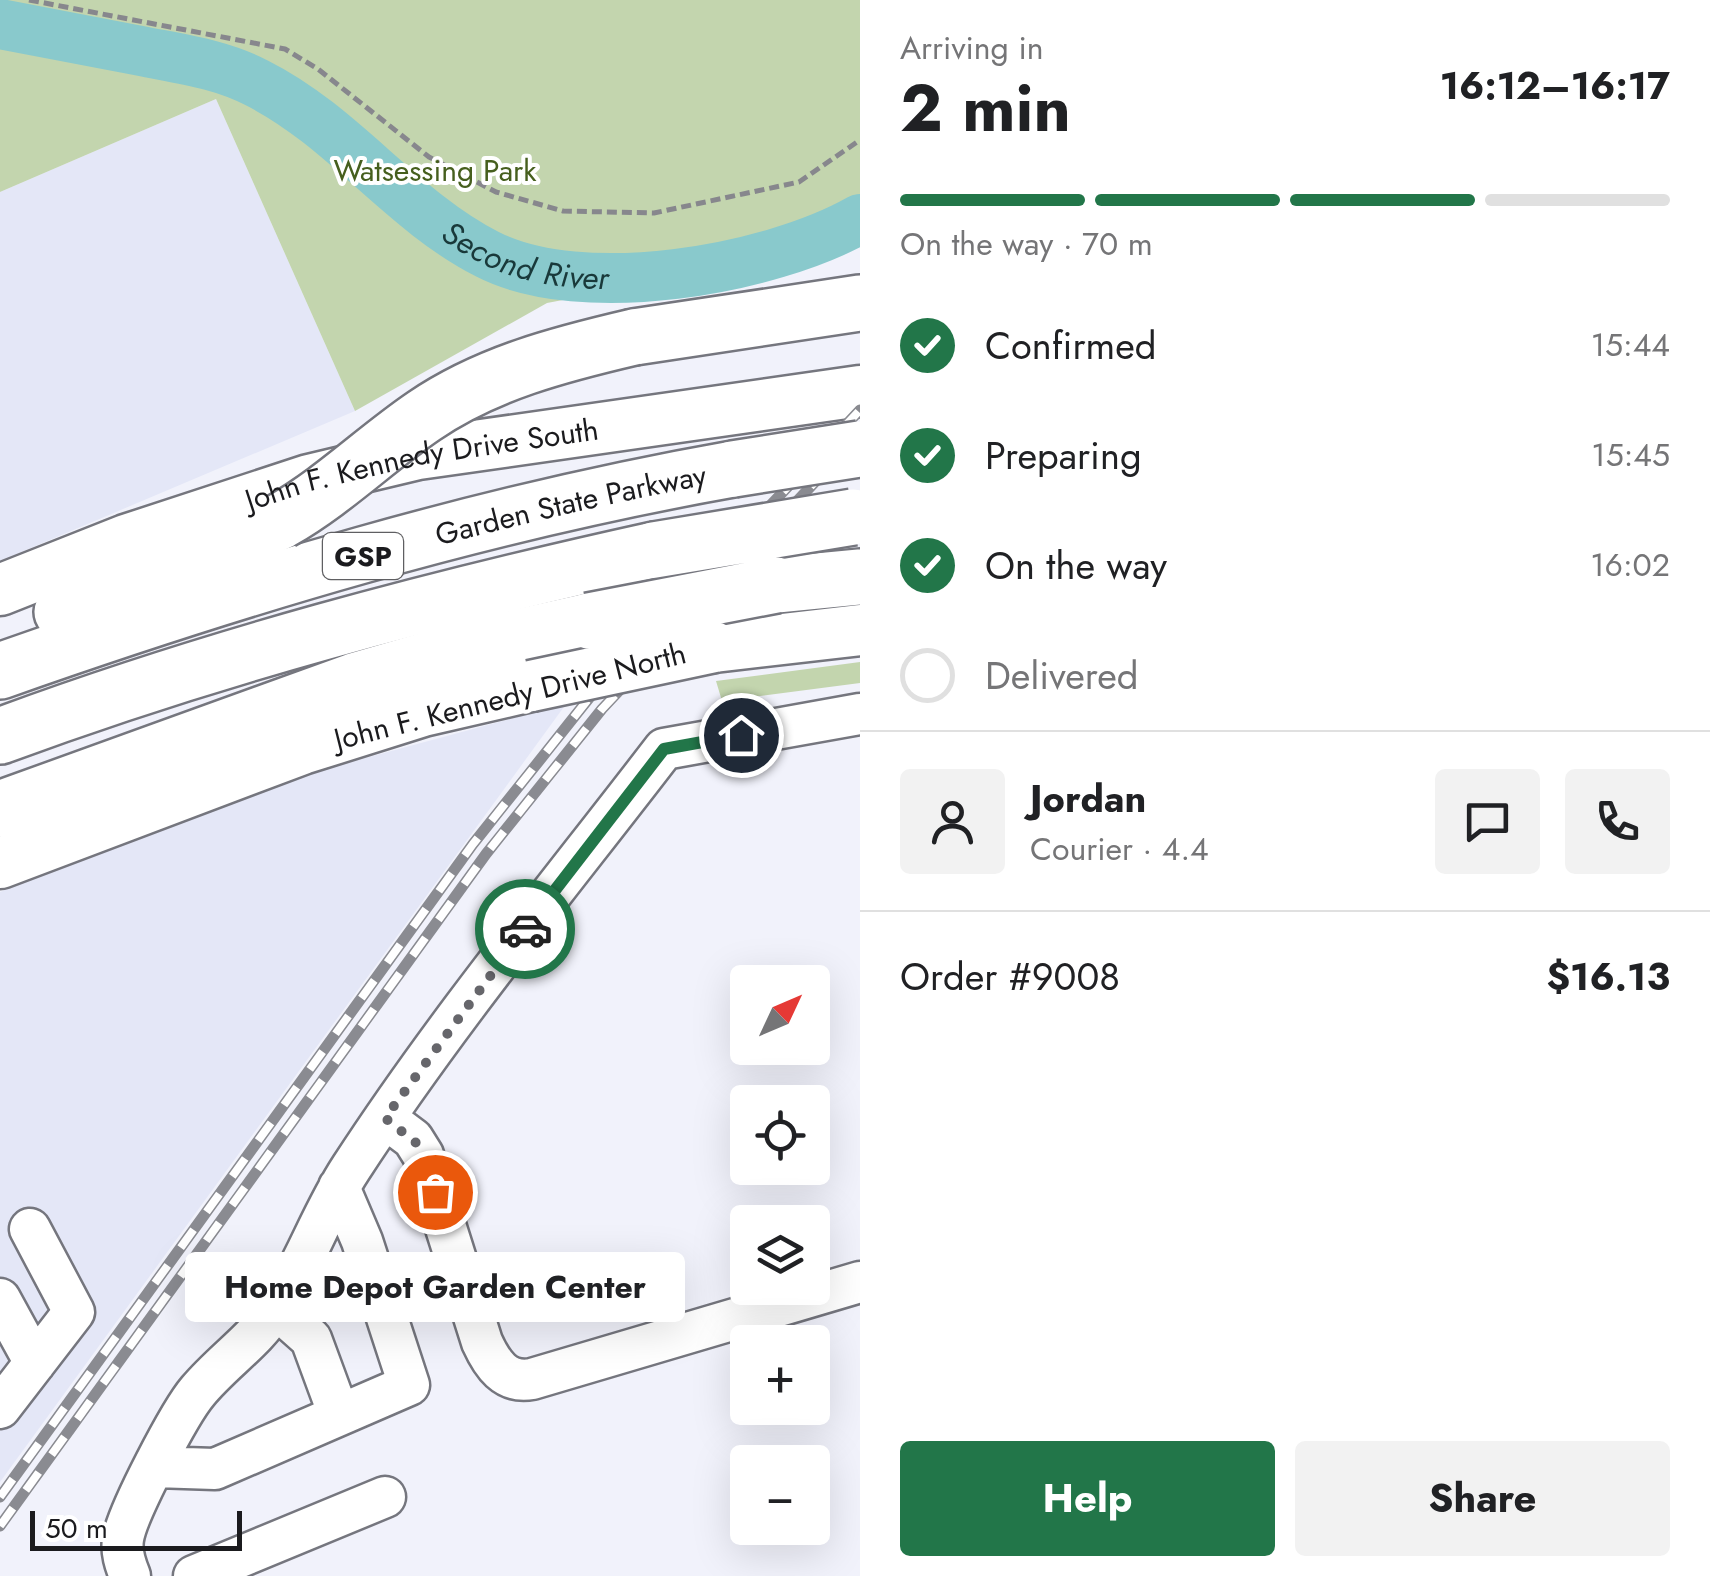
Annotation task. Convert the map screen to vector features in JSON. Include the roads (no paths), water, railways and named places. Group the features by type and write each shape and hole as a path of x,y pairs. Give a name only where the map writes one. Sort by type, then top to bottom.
{"highway":[{"path":"0,635 210,555 280,522 356,471 423,416 474,387 542,360 634,336 860,302"},
{"name":"Garden State Parkway","path":"0,671 189,607 421,540 635,488 860,449"},
{"name":"Garden State Parkway","path":"0,736 161,680 360,620 654,550 857,517"},
{"path":"0,809 354,680 465,649 776,585 860,577"}],"main road":[{"name":"John F. Kennedy Drive South","path":"0,590 126,540 364,464 860,391"},
{"name":"John F. Kennedy Drive North","path":"0,864 302,749 423,712 714,646 860,630"}],"street":[{"path":"130,1576 123,1540 177,1422 197,1392 253,1338 276,1308 338,1188 385,1118 664,749 860,714"},
{"path":"385,1118 420,1146 482,1342 494,1364 512,1379 532,1380 860,1282"},
{"path":"155,1467 216,1469 409,1384 362,1241 338,1188"},
{"path":"0,1408 74,1312 30,1228"},
{"path":"0,1299 35,1363"},
{"path":"276,1308 312,1340 339,1415"},
{"path":"212,1573 385,1497"}],"waterway":[{"name":"Second River","path":"0,24 186,60 243,76 317,122 456,236 487,254 527,269 623,278 675,274 777,253 860,219"}],"railway":[{"path":"0,1497 473,844 590,697 860,410"},
{"path":"0,1526 486,854 602,709 860,434"}],"place":[{"name":"Home Depot Garden Center","path":"435,1192"}],"park label":[{"name":"Watsessing Park","path":"435,170"}]}
